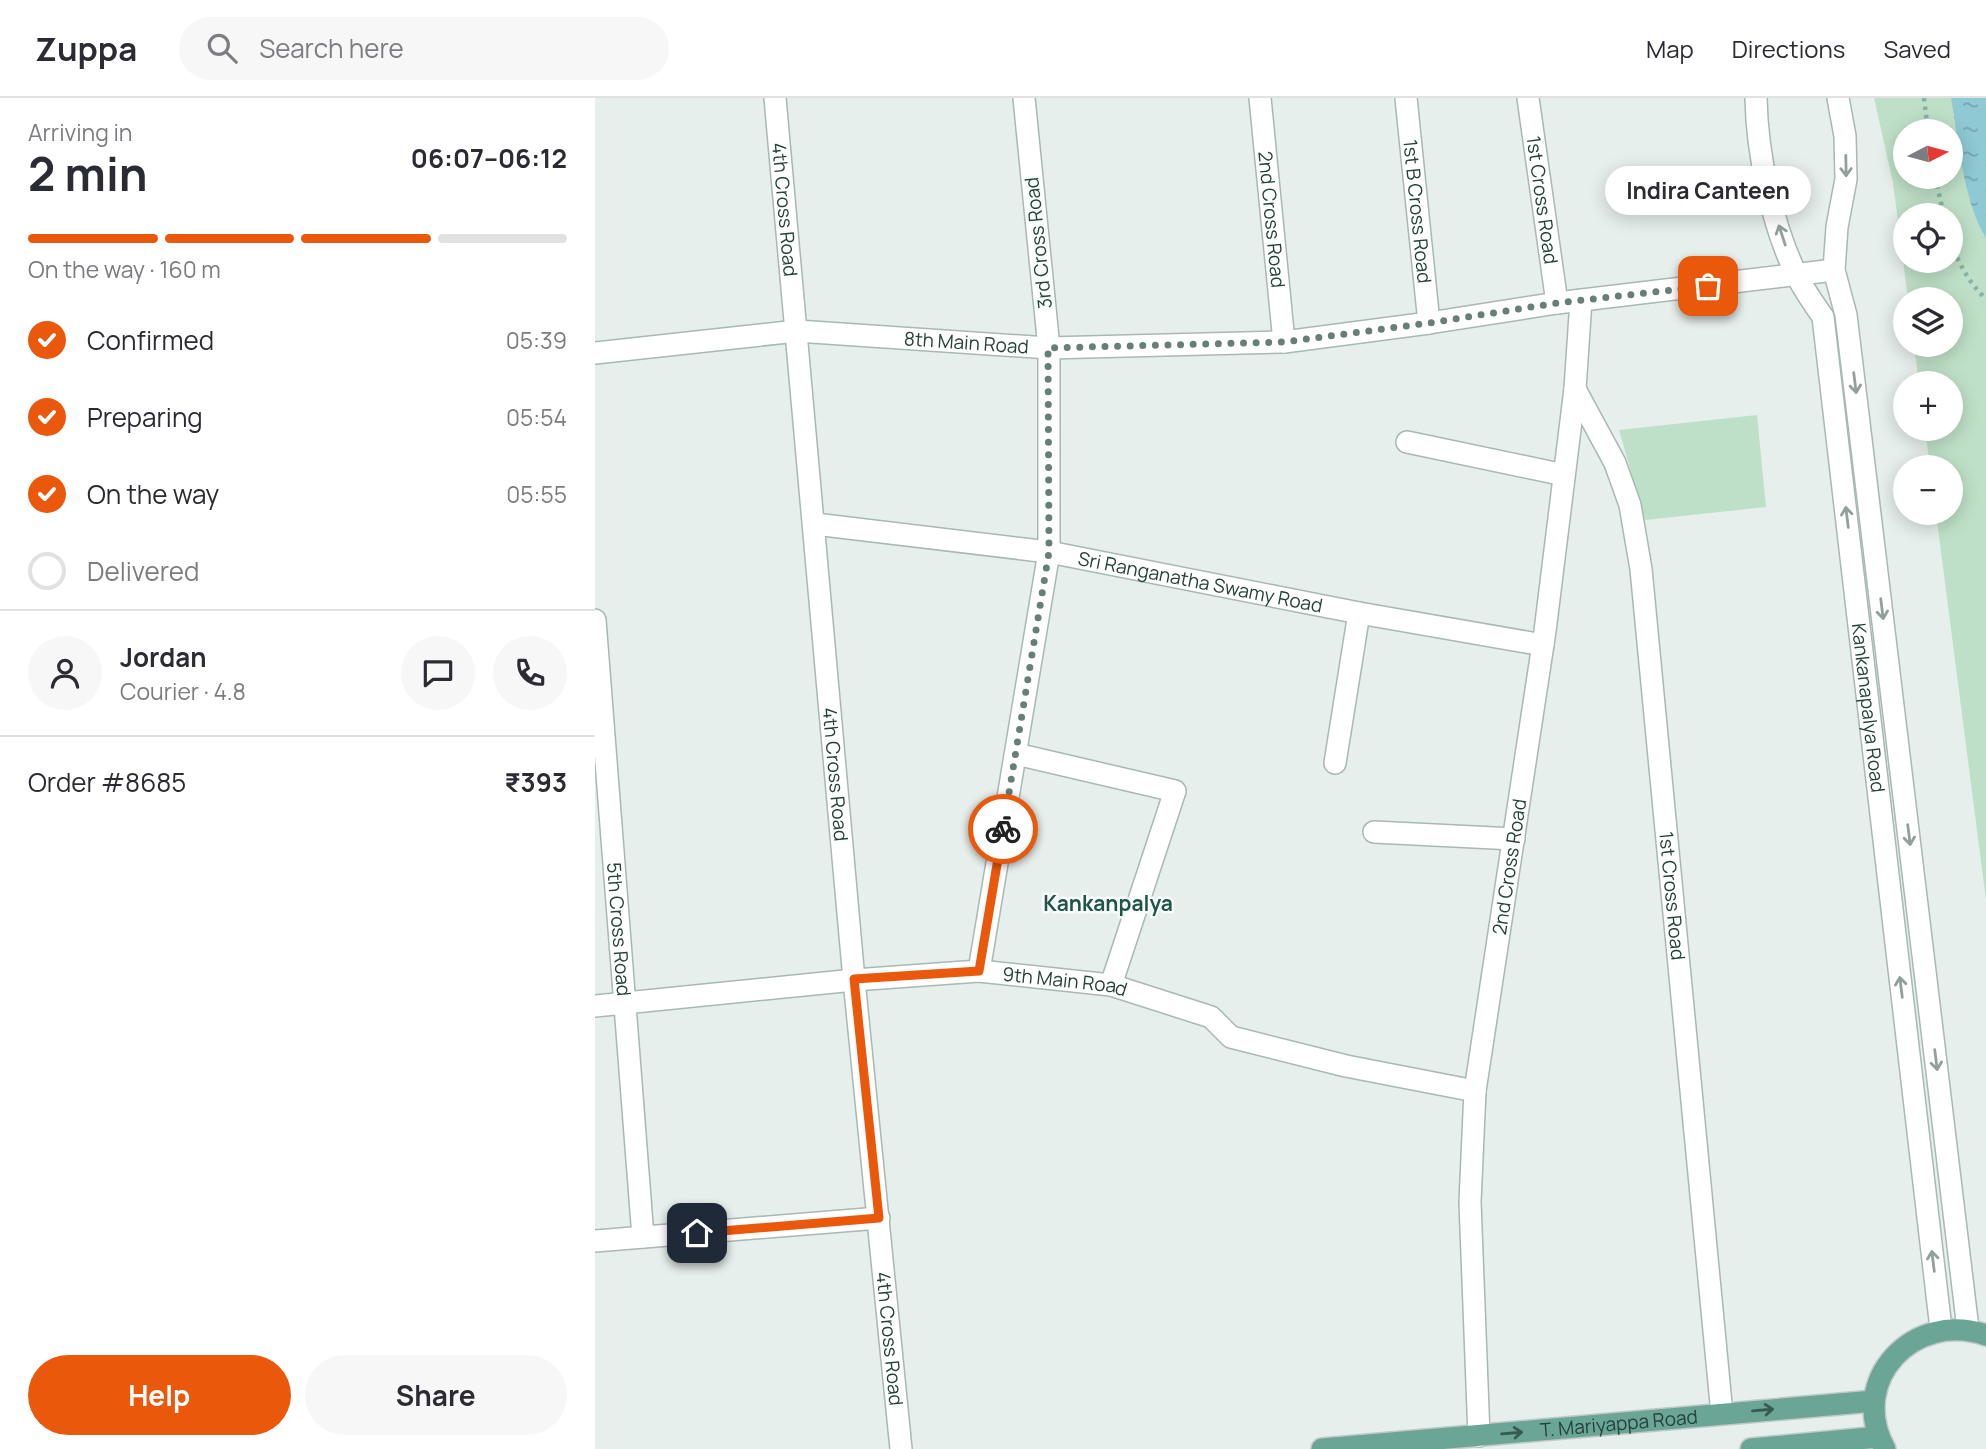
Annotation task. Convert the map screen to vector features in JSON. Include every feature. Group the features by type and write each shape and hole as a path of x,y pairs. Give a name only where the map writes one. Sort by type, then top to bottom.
{"main road":[{"path":"1751,1449 1882,1443 1874,1419 1874,1401 1881,1376 1896,1354 1916,1338 1941,1329 1977,1332"},
{"name":"T. Mariyappa Road","path":"1322,1449 1874,1401"}],"street":[{"name":"4th Cross Road","path":"775,98 854,979 901,1449"},
{"name":"3rd Cross Road","path":"979,971 1049,552 1048,348 1024,98"},
{"name":"2nd Cross Road","path":"1260,98 1284,342"},
{"name":"1st B Cross Road","path":"1406,98 1429,323"},
{"name":"1st Cross Road","path":"1528,98 1557,303"},
{"name":"Kankanapalya Road","path":"1756,98 1765,180 1797,276 1823,317 1941,1329"},
{"name":"Kankanapalya Road","path":"1838,98 1845,136 1846,179 1837,227 1834,271 1848,329 1977,1332"},
{"name":"8th Main Road","path":"595,353 797,331 1048,348 1284,342 1557,303 1834,271"},
{"name":"2nd Cross Road","path":"1479,1436 1470,1202 1475,1091 1543,645 1575,389 1581,300"},
{"name":"1st Cross Road","path":"1575,389 1615,463 1630,505 1641,569 1722,1414"},
{"path":"1407,442 1564,475"},
{"name":"Sri Ranganatha Swamy Road","path":"815,524 1049,552 1359,613 1543,645"},
{"path":"1335,763 1359,613"},
{"name":"5th Cross Road","path":"595,620 643,1237"},
{"path":"1016,754 1175,792 1111,985"},
{"path":"1374,832 1514,839"},
{"name":"9th Main Road","path":"595,1006 854,979 979,971 1111,985 1211,1017 1231,1037 1346,1066 1475,1091"},
{"path":"595,1241 879,1218"}],"path":[{"path":"1924,98 1927,119"},
{"path":"1963,271 1975,289 1986,299"}],"green space":[{"path":"1874,98 1986,98 1986,900 1938,525 1963,525 1963,455 1928,455 1927,441 1963,441 1963,371 1917,371 1916,357 1963,357 1963,287 1906,287 1905,273 1963,273 1963,203 1896,203 1894,189 1963,189 1963,119 1893,119 1893,183"},
{"path":"1757,415 1766,507 1645,520 1619,430"}],"water":[{"path":"1951,98 1986,98 1986,238 1967,189 1963,168 1963,119 1954,119"}],"way so far":[{"path":"1003,829 1049,552 1048,348 1284,342 1557,303 1708,286"}],"place":[{"name":"Indira Canteen","path":"1708,286"}],"district":[{"name":"Kankanpalya","path":"1108,904"}],"route":[{"path":"697,1233 879,1218 854,979 979,971 1003,829"}]}
